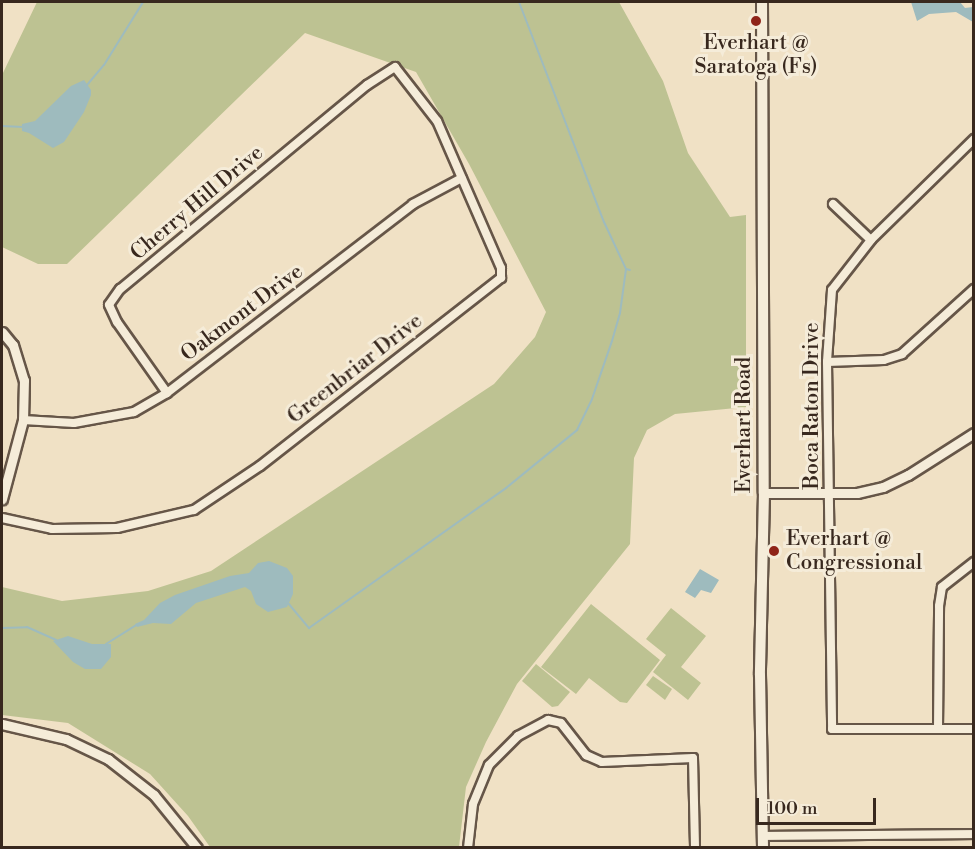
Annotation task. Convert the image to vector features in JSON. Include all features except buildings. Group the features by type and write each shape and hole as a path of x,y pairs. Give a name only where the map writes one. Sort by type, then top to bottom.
{"main road":[{"name":"Everhart Road","path":"762,2 764,493 760,675 763,848"}],"street":[{"name":"Greenbriar Drive","path":"2,518 52,529 117,528 194,510 260,466 501,278 501,268 437,121 395,67"},
{"name":"Cherry Hill Drive","path":"167,393 117,322 109,305 129,282 367,85 395,67"},
{"name":"Boca Raton Drive","path":"938,729 832,729 826,362 832,290 871,240 974,139"},
{"name":"Oakmont Drive","path":"23,420 74,423 134,412 167,393 413,204 462,178"},
{"path":"833,204 871,240"},
{"path":"826,362 884,360 902,354 974,289"},
{"path":"2,332 13,345 24,380 23,420 2,499"},
{"path":"764,493 857,493 883,487 908,475 974,433"},
{"path":"974,562 942,587 939,606 938,729 974,729"},
{"path":"468,848 473,804 489,765 518,736 548,720 561,723 586,755 602,762 693,758 695,848"},
{"path":"2,724 66,739 108,759 154,795 197,848"},
{"path":"763,836 974,834"}],"green space":[{"path":"37,2 619,2 663,81 688,153 730,217 746,215 746,407 675,414 647,430 634,458 630,544 517,684 486,742 466,787 459,847 210,847 188,816 150,774 68,723 2,715 2,587 62,601 148,591 211,571 494,384 535,337 546,312 469,164 416,72 305,33 67,264 38,264 2,247 2,75"},
{"path":"591,604 660,660 627,703 620,702 589,678 576,694 541,667"},
{"path":"671,608 706,636 681,667 701,683 688,700 653,672 666,655 646,639"},
{"path":"536,664 570,692 558,706 552,707 522,681"},
{"path":"653,676 672,689 665,700 646,685"}],"water":[{"path":"911,2 960,2 965,8 973,7 973,22 956,12 929,14 917,21"},
{"path":"84,80 91,90 91,95 84,112 64,142 53,148 22,131 22,124 35,121 71,86"},
{"path":"269,561 287,568 293,576 293,594 287,607 268,612 256,604 251,591 245,587 196,603 171,624 153,623 137,627 135,624 144,620 160,603 175,595 230,576 249,573 258,563"},
{"path":"700,569 719,580 711,593 701,590 695,598 685,592"},
{"path":"68,636 92,644 111,644 111,657 101,669 85,669 73,662 53,641"}],"waterway":[{"path":"87,85 104,65 143,2"},
{"path":"519,2 604,222 626,269"},
{"path":"2,126 23,127"},
{"path":"288,603 309,628 506,488 577,430 592,399 612,341 620,313 626,269 630,270"},
{"path":"106,644 137,625"},
{"path":"2,628 27,627 56,640"}],"place":[{"name":"Everhart @ Saratoga (Fs)","path":"756,21"},
{"name":"Everhart @ Congressional","path":"774,551"}]}
